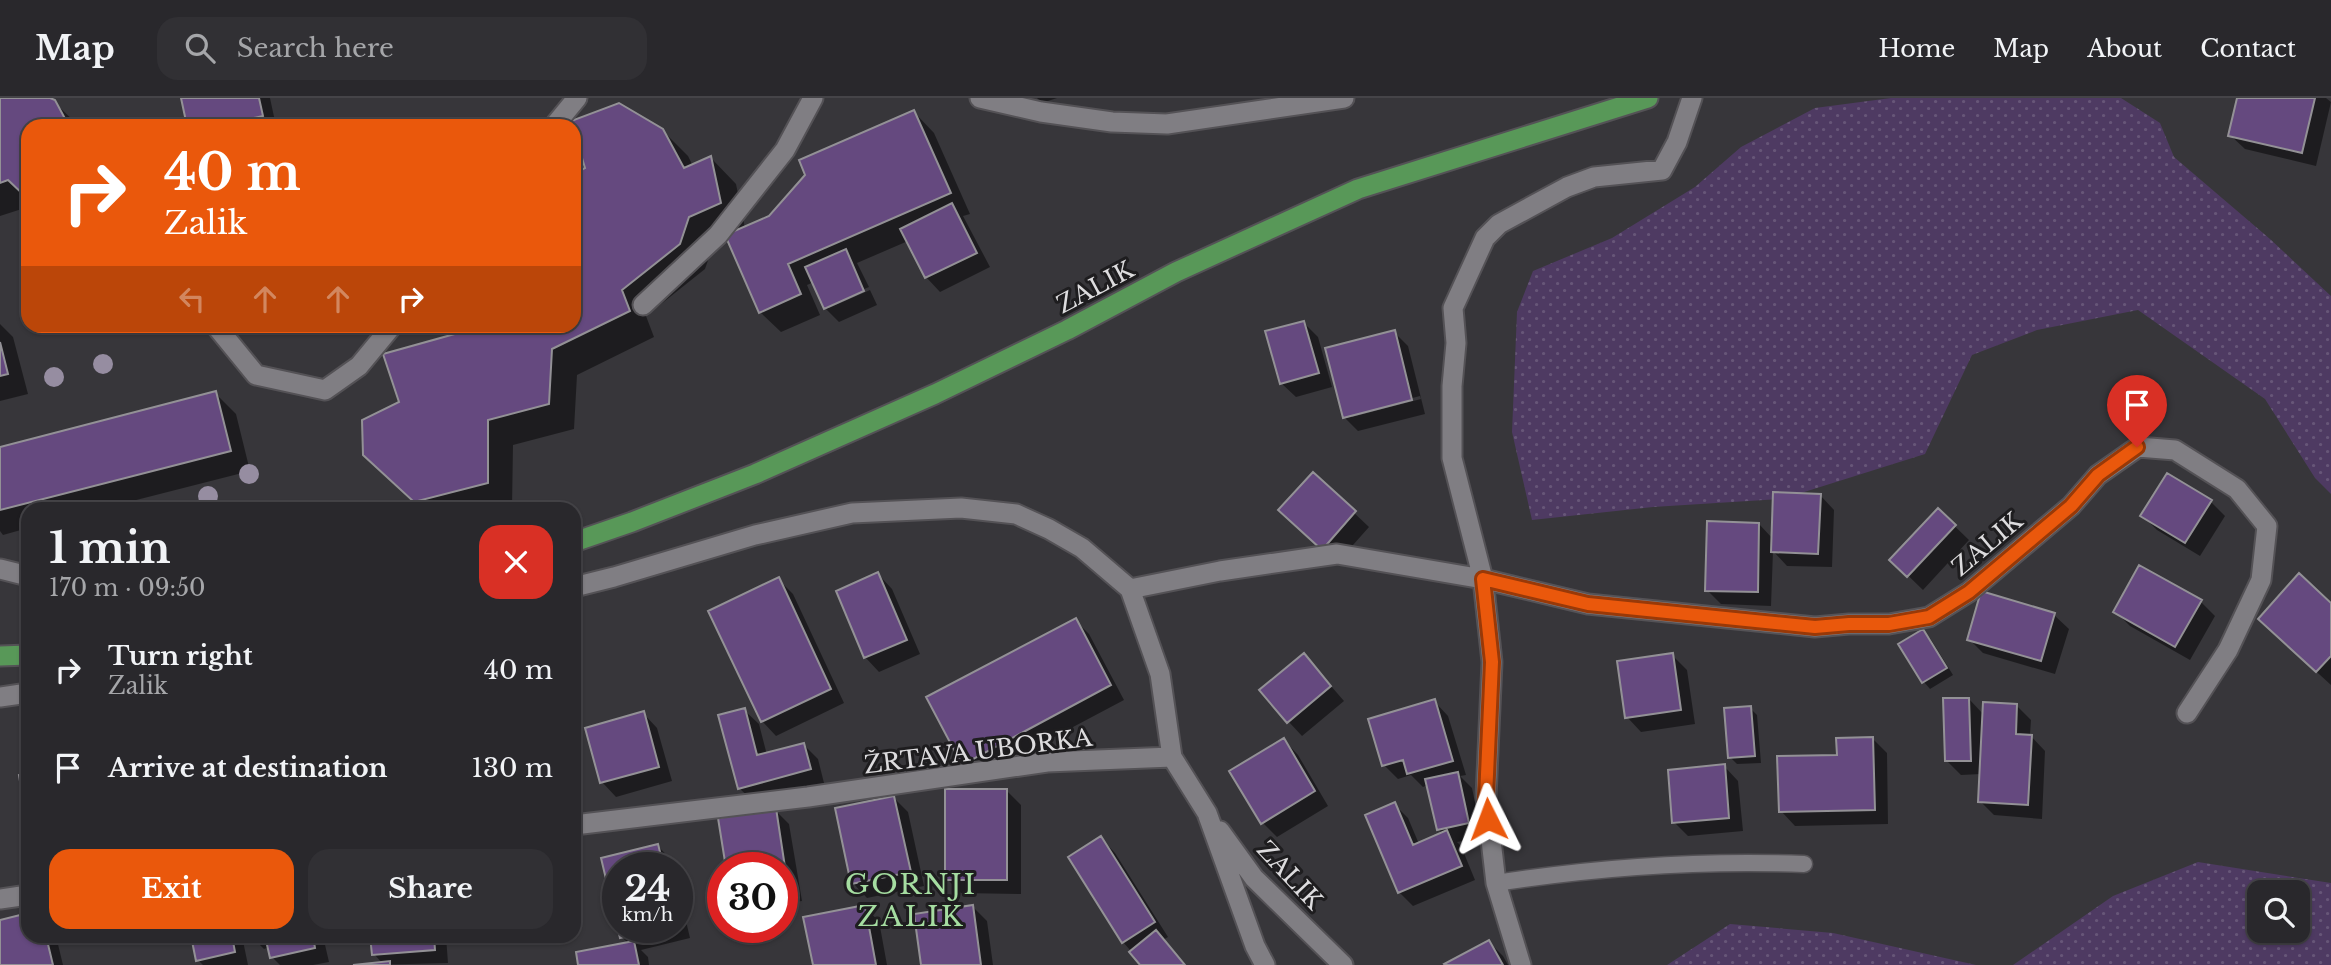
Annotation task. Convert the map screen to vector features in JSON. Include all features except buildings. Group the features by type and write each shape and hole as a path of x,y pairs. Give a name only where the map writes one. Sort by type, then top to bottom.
{"main road":[{"name":"ZALIK","path":"581,540 755,474 936,394 1067,330 1176,272 1358,189 1648,98"},
{"path":"0,656 21,655"}],"street":[{"path":"560,119 577,98"},
{"path":"643,305 718,235 785,150 813,98"},
{"path":"980,98 1041,113 1112,122 1167,124 1344,98"},
{"path":"1521,965 1496,883 1486,797 1492,662 1483,579 1452,458 1455,343 1453,308 1485,238 1499,224 1567,187 1594,177 1661,170 1677,142 1692,98"},
{"path":"222,333 256,375 325,390 359,366 386,333"},
{"name":"ZALIK","path":"1130,589 1220,571 1337,554 1483,579 1588,604 1815,627 1889,624 1929,617 1969,592 2071,506 2098,475 2137,447 2175,450 2237,489 2267,526 2262,580 2228,650 2187,713"},
{"path":"581,585 755,535 852,513 961,508 1016,514 1082,548 1130,589 1160,674 1172,757"},
{"path":"0,569 21,574"},
{"path":"0,697 21,694"},
{"name":"ZALIK","path":"1172,757 1207,813 1254,878 1343,965"},
{"name":"ŽRTAVA UBORKA","path":"581,824 808,797 1047,762 1172,757"},
{"name":"ZALIK","path":"1207,813 1255,946 1265,965"},
{"path":"0,900 21,896"}],"lane":[{"path":"1496,883 1558,873 1633,866 1744,862 1804,864"}],"shaded area":[{"path":"1891,98 2121,98 2160,123 2174,157 2270,239 2331,296 2331,494 2315,478 2265,399 2138,310 2037,330 1972,355 1925,454 1782,499 1653,507 1532,520 1512,432 1517,312 1533,271 1612,238 1695,187 1741,147 1815,108"},
{"path":"2198,862 2331,883 2331,965 2013,965 2113,896"},
{"path":"1730,924 1833,933 1976,965 1667,965"}],"district":[{"name":"GORNJI ZALIK","path":"911,900"}],"route":[{"path":"1488,819 1486,797 1492,662 1483,579 1588,604 1815,627 1889,624 1929,617 1969,592 2071,506 2098,475 2137,447"}]}
